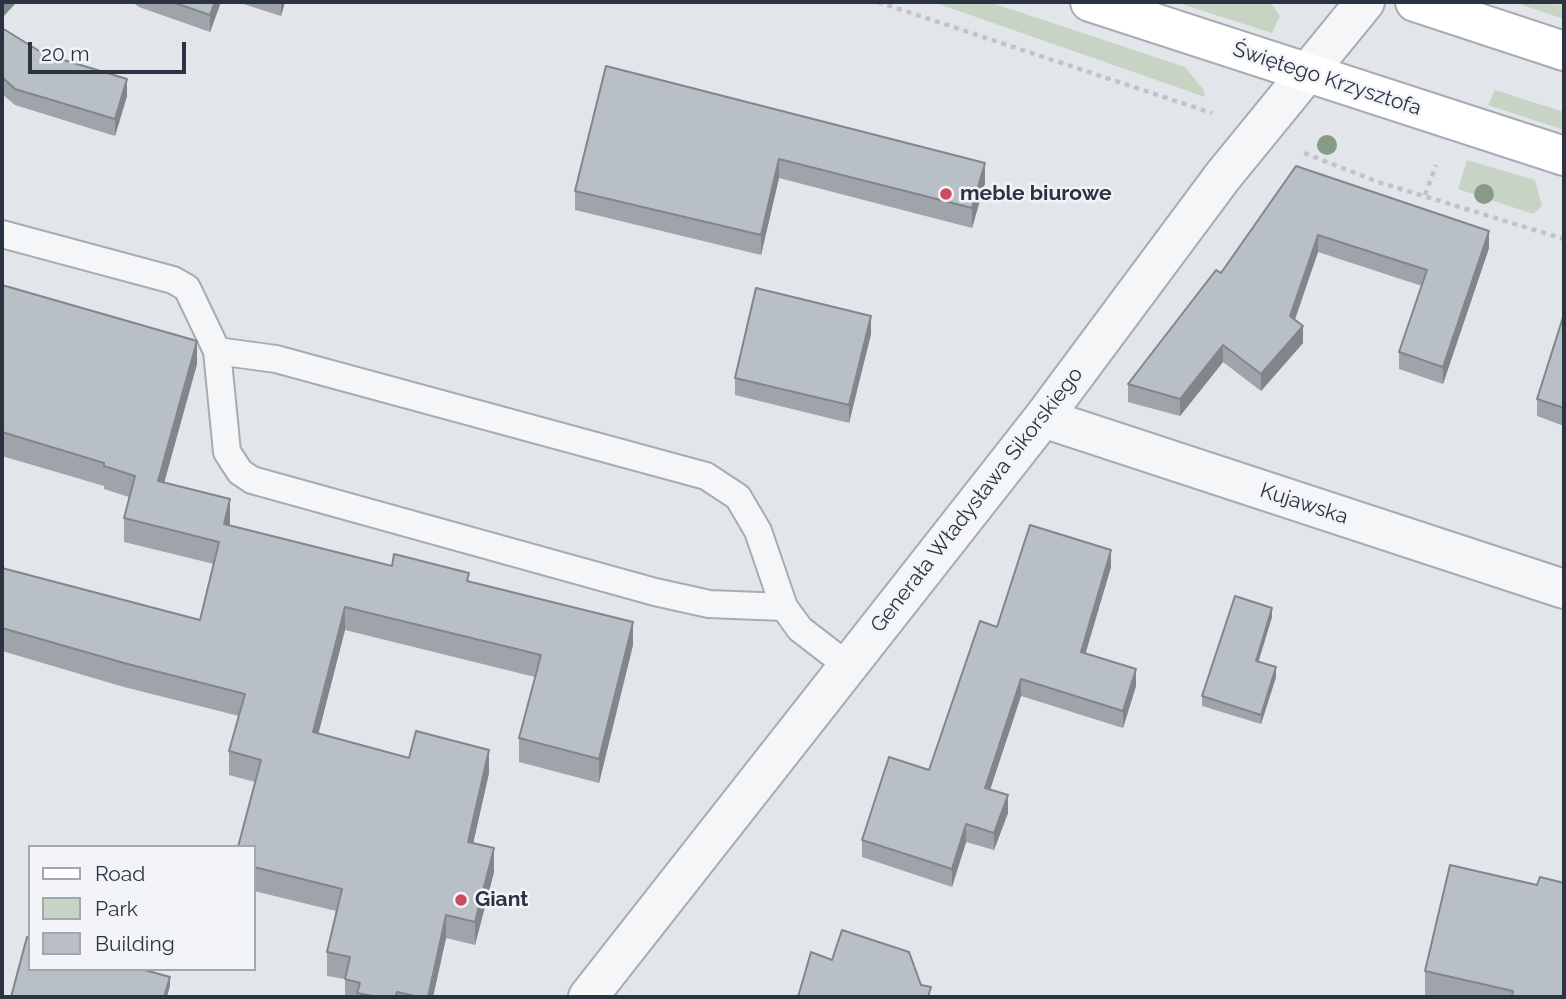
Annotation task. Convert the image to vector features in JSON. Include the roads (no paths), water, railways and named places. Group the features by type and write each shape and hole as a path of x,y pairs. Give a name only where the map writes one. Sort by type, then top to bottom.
{"main road":[{"name":"Świętego Krzysztofa","path":"1090,2 1564,156"},
{"path":"1415,2 1564,51"}],"street":[{"name":"Generała Władysława Sikorskiego","path":"588,997 1043,418 1223,176 1365,2"},
{"name":"Kujawska","path":"1043,418 1564,589"}],"lane":[{"path":"2,234 173,280 187,288 217,351 227,452 240,472 252,480 655,592 709,604 785,607"},
{"path":"217,351 276,359 706,476 738,497 758,531 785,607 800,629 848,666"}],"place":[{"name":"meble biurowe","path":"946,194"},
{"name":"Giant","path":"461,900"}]}
